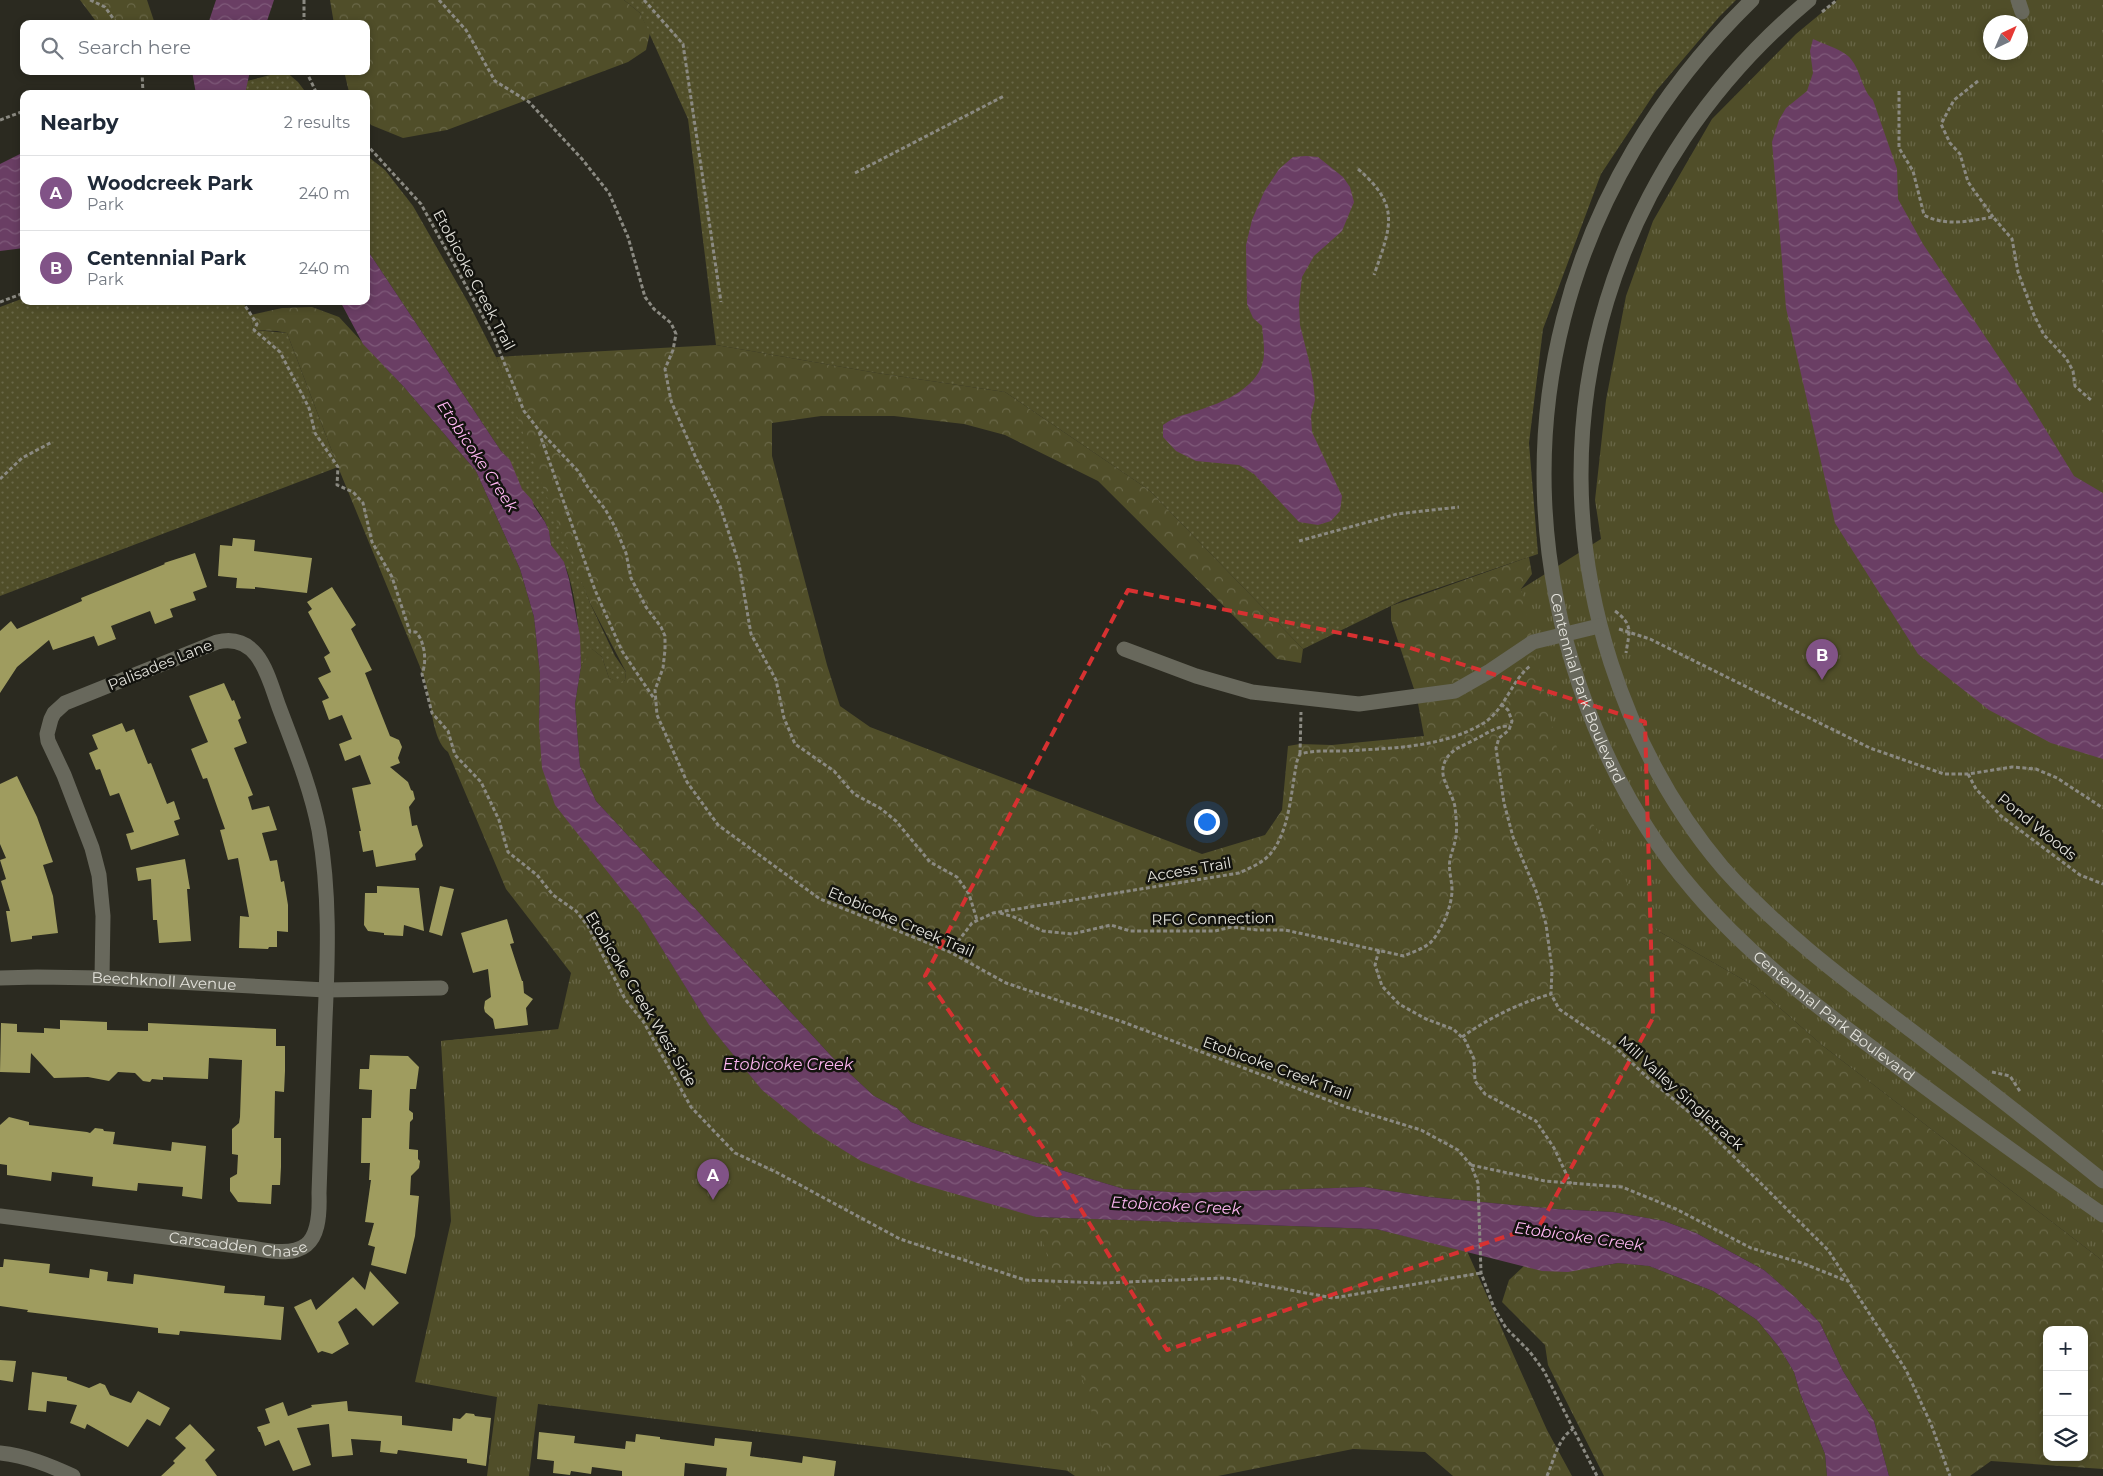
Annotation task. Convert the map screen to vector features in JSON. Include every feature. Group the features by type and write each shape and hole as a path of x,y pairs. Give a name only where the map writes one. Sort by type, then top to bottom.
{"street":[{"name":"Centennial Park Boulevard","path":"1752,0 1726,25 1692,65 1659,107 1636,142 1616,180 1583,254 1571,292 1555,355 1548,403 1544,456 1545,518 1549,565 1564,635 1589,713 1628,795 1660,846 1691,888 1718,919 1752,952 1854,1034 2006,1147 2103,1215"},
{"name":"Centennial Park Boulevard","path":"1809,0 1748,55 1690,127 1667,161 1647,199 1619,263 1605,303 1593,358 1585,409 1582,466 1582,518 1588,569 1599,626 1622,697 1641,741 1662,781 1722,866 1778,926 2029,1121 2103,1181"},
{"path":"1124,649 1196,676 1252,692 1302,699 1328,699 1359,704 1455,691 1534,642 1599,626"},
{"name":"Palisades Lane","path":"102,978 103,916 99,875 92,848 64,775 48,741 50,719 59,707 72,700 217,642 232,640 247,645 258,656 310,793 319,827 326,880 326,990"},
{"name":"Beechknoll Avenue","path":"0,978 102,978 326,990 441,988"},
{"name":"Carscadden Chase","path":"0,1216 253,1248 277,1253 293,1252 307,1244 316,1231 320,1216 326,990"},
{"path":"0,1453 39,1461 73,1476"}],"path":[{"path":"90,0 105,7 114,20"},
{"path":"304,0 304,20"},
{"path":"439,0 466,30 495,81 529,102 582,159 609,193 628,237 645,297 654,309 671,323 676,334 673,350 665,369 671,401 720,506 739,564 751,634 776,680 784,718 795,744 834,771 854,794 880,808 896,821 930,862 957,877 969,894 977,920"},
{"path":"644,0 683,44 721,302"},
{"path":"1814,17 1837,0"},
{"path":"142,75 143,90"},
{"path":"308,75 315,90"},
{"path":"1978,81 1954,100 1941,124 1950,143 1960,154 1968,182 1993,217 2012,239 2018,272 2034,315 2044,335 2066,358 2073,371 2076,386 2092,401"},
{"path":"1899,91 1899,148 1913,170 1924,215 1932,219 1954,223 1993,217"},
{"path":"854,173 1004,96"},
{"path":"0,120 20,112"},
{"name":"Etobicoke Creek Trail","path":"370,148 421,204 492,333 524,411 538,429 578,470 589,489 605,509 626,552 632,578 646,607 663,631 665,650 663,668 655,690 657,715 687,782 718,824 820,899 950,952 1006,983 1123,1022 1346,1107 1421,1130 1458,1150 1471,1165 1478,1183 1481,1273 1494,1308 1506,1328 1530,1352 1544,1371 1597,1476"},
{"path":"1358,169 1372,181 1388,209 1389,232 1374,275"},
{"path":"0,302 20,294"},
{"name":"Etobicoke Creek West Side","path":"245,305 257,324 254,330 280,352 309,408 314,434 338,467 337,485 353,492 363,503 372,542 392,577 410,632 416,632 421,638 426,666 422,674 432,713 448,731 455,755 480,782 499,820 508,852 536,875 553,895 576,911 588,926 625,999 643,1021 691,1107 735,1152 900,1239 1025,1280 1101,1283 1226,1278 1333,1298 1481,1273"},
{"path":"538,429 594,590 622,651 656,702"},
{"path":"0,479 22,458 52,442"},
{"path":"1300,542 1396,514 1460,507"},
{"path":"1612,607 1627,622 1629,631 1626,655"},
{"path":"1599,626 1629,631 1674,650 1870,748 1944,774 1968,774 2012,767 2036,769 2057,778 2103,808"},
{"path":"1300,754 1312,751 1381,749 1432,743 1459,735 1483,724 1533,662"},
{"name":"Access Trail","path":"950,952 972,923 1000,912 1238,874 1258,864 1270,854 1280,840 1288,812 1297,761 1300,754 1302,699"},
{"path":"1462,1037 1476,1027 1501,1014 1528,1001 1551,994 1552,969 1546,924 1536,891 1513,837 1504,802 1496,748 1500,738 1509,730 1512,721 1508,710 1501,704"},
{"name":"RFG Connection","path":"1000,912 1043,931 1072,934 1111,925 1130,931 1215,931 1231,928 1271,929 1285,930 1404,956 1417,951 1431,942 1446,916 1452,892 1449,861 1456,839 1457,821 1454,801 1443,773 1444,765 1452,753 1461,745 1501,726 1510,726"},
{"name":"Pond Woods","path":"1968,774 1976,789 2001,816 2080,875 2103,884"},
{"path":"1379,950 1375,965 1382,986 1399,1004 1426,1019 1453,1029 1462,1037 1474,1059 1475,1081 1485,1094 1536,1121 1554,1148 1571,1184"},
{"name":"Mill Valley Singletrack","path":"1551,994 1559,1009 1615,1046 1649,1079 1690,1114 1828,1250 1872,1314 1906,1370 1931,1424 1950,1476"},
{"path":"1986,1070 2010,1076 2023,1098"},
{"path":"1471,1165 1545,1182 1622,1187 1676,1209 1750,1248 1802,1263 1848,1281"},
{"path":"1547,1476 1561,1442 1566,1433 1573,1429"}],"highlighted area":[{"path":"1128,590 1404,646 1645,722 1653,1018 1540,1225 1167,1350 1044,1149 925,976"}],"green space":[{"path":"80,0 147,0 154,20 95,20"},
{"path":"330,0 624,0 640,13 650,33 646,50 628,62 447,130 403,138 370,124 370,90 349,90 345,75 370,75 370,20 333,20"},
{"path":"624,0 1736,0 1719,17 1656,91 1601,174 1543,329 1529,443 1538,554 1403,600 1303,649 1149,490 1005,392 877,373 716,345 688,119 640,13"},
{"path":"1837,0 2103,0 2103,1261 1823,1046 1756,987 1653,928 1562,770 1521,589 1601,539 1595,500 1606,400 1626,296 1653,221 1712,119 1796,34"},
{"path":"270,75 290,75 304,90 246,90 247,81"},
{"path":"370,158 385,170 413,206 469,304 496,357 590,603 615,656 626,672 625,680 622,684 609,678 602,657 592,649 581,666 572,586 564,563 552,547 549,531 543,519 523,491 512,466 370,254"},
{"path":"20,300 20,305 245,305 251,315 254,330 287,333 338,467 0,596 0,307"},
{"path":"312,307 339,317 404,387 476,471 520,569 534,617 540,674 539,726 640,913 709,1025 762,1090 814,1132 1036,1217 1376,1229 1467,1251 1547,1430 1572,1476 1453,1476 1425,1452 1353,1449 1218,1476 1075,1476 1048,1458 454,1218 442,1041 558,1030 571,973 506,889 448,752 439,739 421,670 338,467 287,333 254,330 251,322 251,315 282,308"},
{"path":"716,345 877,373 1005,392 1149,490 1303,649 1301,663 1277,659 1098,481 1005,435 964,424 894,416 821,416 772,423 772,456 827,665 840,706 870,727 1202,854 1265,835 1282,810 1288,746 1300,744 1332,745 1424,736 1417,698 1391,620 1391,606 1529,557 1532,574 1521,589 1653,928 1756,987 1823,1046 2103,1261 2103,1469 1991,1461 1970,1476 1889,1476 1874,1421 1843,1371 1820,1323 1795,1297 1764,1270 1696,1233 1664,1221 1613,1212 1556,1209 1429,1197 1364,1187 1185,1193 1124,1189 945,1135 911,1122 897,1108 874,1096 834,1059 596,801 580,766 575,704 581,666 591,648 602,657 609,678 622,683 625,680 626,672 590,603 538,475 496,357"},
{"path":"640,913 709,1025 762,1090 917,1183 1036,1217 1110,1476 538,1404 529,1476 487,1476 497,1397 415,1382 451,1221 441,1041 559,1029 567,1009 572,974"},
{"path":"1618,1263 1649,1266 1713,1291 1757,1320 1779,1347 1794,1372 1800,1393 1825,1454 1827,1476 1604,1476 1548,1365 1545,1345 1502,1302 1509,1280 1524,1266 1560,1271"}],"water":[{"path":"216,0 274,0 267,20 209,20"},
{"path":"1813,39 1840,51 1852,61 1873,100 1897,169 1898,199 1923,244 2027,399 2074,476 2103,493 2103,759 2051,743 1989,710 1918,654 1835,523 1786,308 1772,142 1779,120 1786,108 1807,91 1813,73 1810,51"},
{"path":"193,75 249,75 246,90 195,90"},
{"path":"20,154 20,248 0,251 0,164"},
{"path":"1293,157 1318,157 1343,177 1350,187 1354,202 1342,231 1314,256 1302,277 1299,304 1300,325 1313,381 1315,400 1311,416 1312,432 1342,496 1340,511 1331,521 1318,525 1299,522 1254,474 1239,465 1196,461 1176,451 1163,437 1163,425 1178,417 1230,397 1246,387 1258,373 1262,365 1264,351 1262,326 1253,318 1247,304 1246,245 1252,220 1264,192 1279,169"},
{"name":"Etobicoke Creek","path":"370,254 501,451 510,460 522,489 532,500 545,522 549,531 551,545 564,562 580,636 581,666 575,704 580,766 596,801 834,1059 874,1096 897,1108 911,1122 945,1135 1124,1189 1185,1193 1364,1187 1429,1197 1556,1209 1613,1212 1664,1221 1696,1233 1764,1270 1795,1297 1820,1323 1843,1371 1874,1421 1889,1476 1827,1476 1825,1454 1800,1393 1794,1372 1779,1347 1757,1320 1713,1291 1649,1266 1618,1263 1568,1272 1542,1271 1376,1229 1036,1217 917,1183 861,1161 814,1132 762,1090 709,1025 640,913 555,805 542,768 539,726 540,674 534,617 520,569 476,471 404,387 363,344 342,305 370,305"}],"building":[{"path":"233,538 255,540 254,551 312,558 307,593 255,587 255,589 236,588 237,578 218,576 220,545 232,546"},
{"path":"195,553 207,587 193,592 196,600 170,609 173,617 155,624 150,611 111,626 116,639 98,646 94,636 53,650 49,640 17,667 0,693 0,631 11,621 17,629 82,601 81,598 164,563"},
{"path":"332,587 356,625 351,629 372,670 365,673 390,736 399,740 402,747 398,758 400,763 390,767 408,782 413,791 415,799 409,807 412,826 417,825 423,846 415,854 416,860 376,867 373,850 363,852 359,831 361,831 352,788 371,784 360,755 345,761 339,744 352,739 342,715 329,720 322,701 329,698 318,678 331,672 324,657 330,653 308,612 312,609 307,602"},
{"path":"224,683 232,701 234,700 241,718 238,720 247,743 234,748 253,795 248,797 252,810 269,806 277,830 262,833 270,861 277,860 281,882 284,881 288,905 288,932 277,931 277,947 269,947 268,949 239,948 240,916 249,917 238,858 228,860 220,830 225,829 207,778 203,779 191,749 208,742 189,696"},
{"path":"122,723 126,732 134,729 148,764 151,763 167,804 174,801 180,819 174,821 179,835 131,850 126,834 134,832 119,793 110,796 100,769 96,770 89,753 98,749 92,735"},
{"path":"17,776 37,817 53,862 43,865 53,896 58,933 32,936 32,939 11,942 6,911 10,911 1,881 6,879 0,860 6,858 0,844 0,784"},
{"path":"185,859 190,889 187,889 191,941 159,943 157,920 153,920 151,879 138,881 136,868"},
{"path":"377,886 419,888 424,931 404,925 403,936 384,935 384,933 368,931 364,925 365,893 377,893"},
{"path":"440,886 454,889 442,936 429,932"},
{"path":"507,919 514,943 510,944 523,981 524,993 533,999 526,1008 528,1025 495,1029 493,1019 485,1012 484,1008 485,1001 491,997 488,969 473,973 461,933"},
{"path":"60,1020 107,1022 107,1030 148,1031 148,1023 276,1029 276,1046 285,1046 285,1071 284,1092 275,1091 274,1138 281,1138 281,1167 280,1185 272,1185 271,1204 238,1202 230,1191 230,1178 237,1174 238,1155 232,1154 232,1129 239,1123 240,1117 242,1060 209,1058 208,1079 163,1077 163,1080 152,1079 150,1082 143,1081 135,1073 118,1072 109,1081 88,1077 54,1078 31,1053 30,1073 0,1072 1,1023 17,1024 17,1032 44,1033 44,1028 60,1029"},
{"path":"370,1055 408,1056 419,1067 416,1089 410,1089 409,1110 413,1113 413,1119 410,1122 409,1149 418,1150 418,1159 420,1161 419,1168 411,1176 410,1195 419,1196 415,1236 406,1274 371,1265 375,1247 368,1245 374,1223 365,1222 371,1180 369,1180 370,1163 361,1163 362,1118 371,1118 372,1090 359,1089 360,1069 369,1069"},
{"path":"9,1117 29,1122 29,1125 90,1133 95,1128 115,1132 113,1144 171,1151 172,1142 206,1146 202,1199 182,1196 183,1187 138,1183 137,1191 92,1186 93,1177 52,1172 51,1181 7,1175 7,1165 0,1164 0,1125"},
{"path":"4,1259 50,1264 49,1273 89,1278 90,1269 108,1272 107,1281 133,1284 134,1274 225,1286 224,1293 265,1296 264,1305 284,1307 281,1340 180,1331 179,1335 158,1333 158,1328 27,1312 28,1310 0,1306 0,1267 3,1267"},
{"path":"370,1271 399,1303 373,1326 356,1308 338,1322 349,1344 332,1354 322,1351 318,1353 294,1307 311,1299 316,1310 353,1277 365,1290"},
{"path":"0,1360 16,1361 13,1382 0,1380"},
{"path":"32,1372 67,1377 67,1380 89,1388 100,1383 105,1385 110,1395 131,1403 138,1391 170,1408 160,1426 147,1419 128,1447 87,1424 85,1429 70,1423 77,1405 47,1401 46,1412 28,1410"},
{"path":"347,1401 348,1411 402,1416 402,1425 452,1431 453,1418 460,1419 466,1413 491,1418 486,1466 467,1463 467,1459 398,1450 397,1454 380,1452 381,1441 351,1439 353,1455 332,1457 329,1424 297,1428 311,1465 293,1471 279,1440 265,1446 257,1427 270,1423 265,1409 283,1402 288,1416 312,1407 311,1405"},
{"path":"190,1424 215,1450 205,1460 217,1476 161,1476 175,1463 173,1461 186,1448 175,1438"},
{"path":"539,1432 575,1436 574,1443 625,1449 626,1441 635,1442 636,1434 714,1446 715,1438 752,1442 750,1456 802,1463 803,1456 836,1461 834,1476 726,1476 727,1468 685,1463 684,1476 622,1476 622,1471 592,1467 591,1474 571,1471 570,1475 553,1473 554,1461 537,1459"}],"place":[{"name":"Centennial Park","path":"1822,680"},
{"name":"Woodcreek Park","path":"713,1200"}]}
